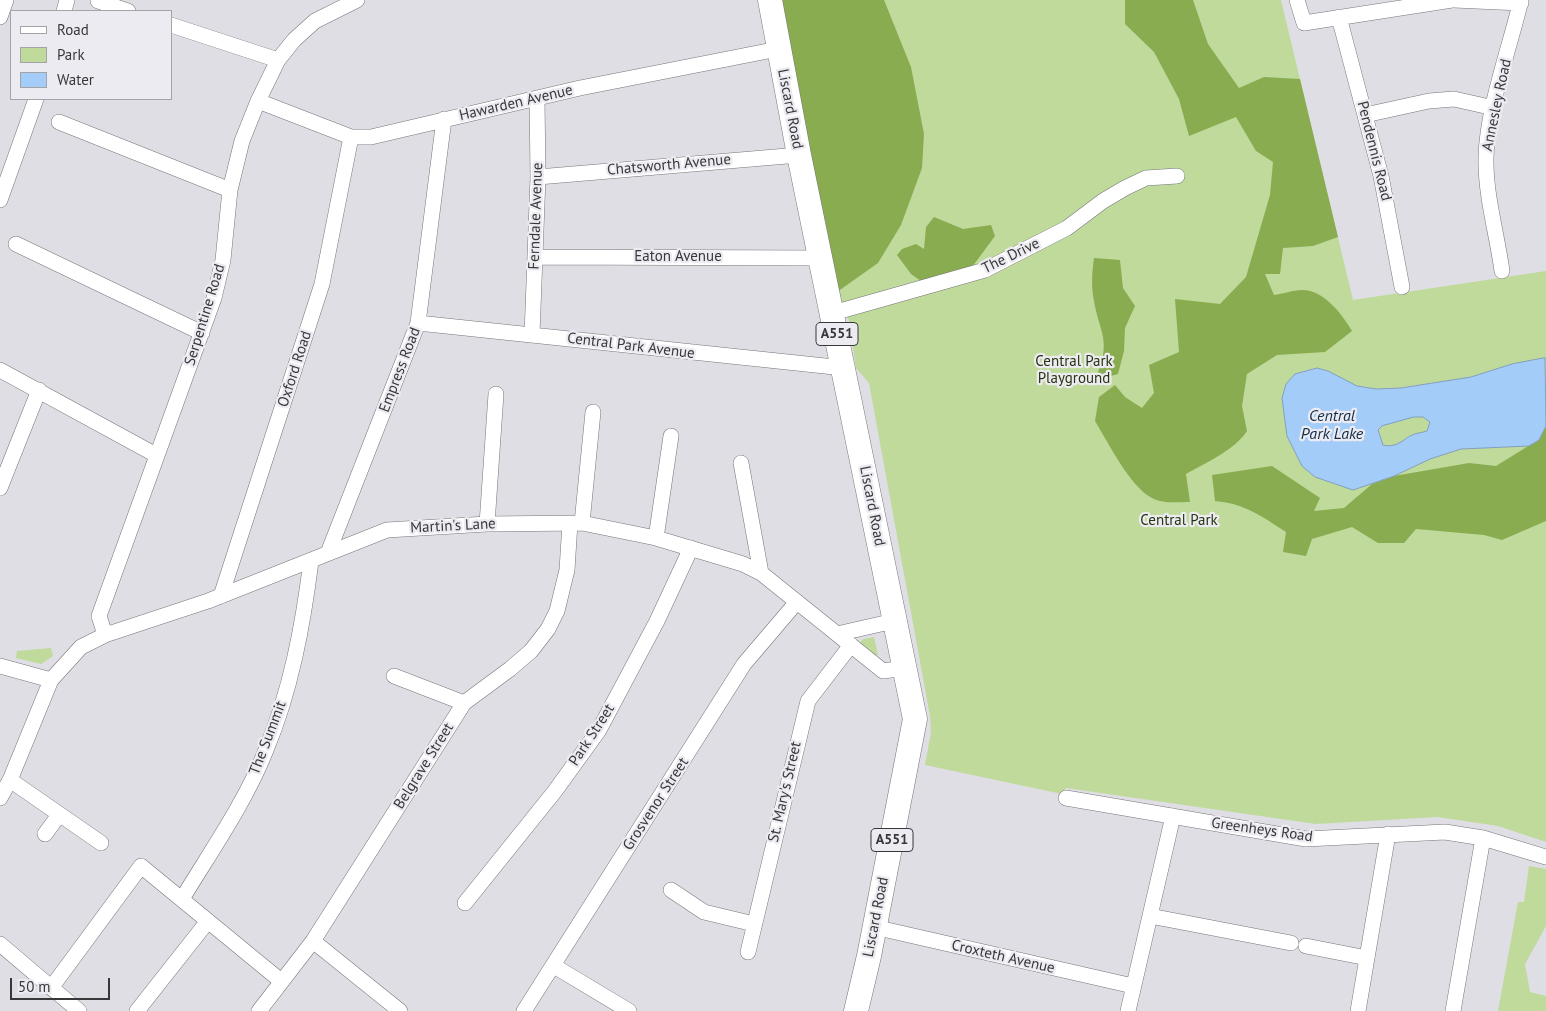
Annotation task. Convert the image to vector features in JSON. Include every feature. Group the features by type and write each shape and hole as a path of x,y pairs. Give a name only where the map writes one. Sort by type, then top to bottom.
{"main road":[{"name":"Liscard Road","path":"770,0 799,155 915,719 856,1011"}],"street":[{"path":"0,17 6,0"},
{"name":"Serpentine Road","path":"105,635 99,616 156,455 202,334 223,260 230,190 242,141 258,101 278,60 294,40 315,21 357,0"},
{"path":"1297,0 1304,23 1453,0 1521,1"},
{"path":"98,1 125,10"},
{"name":"Annesley Road","path":"1502,271 1486,157 1494,108 1521,1"},
{"name":"Pendennis Road","path":"1339,17 1381,176 1402,287"},
{"path":"172,25 278,60"},
{"name":"Hawarden Avenue","path":"258,101 351,137 371,137 537,98 778,49"},
{"name":"Ferndale Avenue","path":"532,335 538,177 537,98"},
{"path":"1365,115 1429,101 1454,99 1494,108"},
{"path":"0,200 36,100"},
{"name":"Empress Road","path":"328,553 418,323 444,119"},
{"path":"59,122 230,190"},
{"name":"Oxford Road","path":"220,596 322,284 351,137"},
{"name":"Chatsworth Avenue","path":"538,177 799,155"},
{"name":"The Drive","path":"833,313 985,270 1067,228 1103,201 1146,178 1177,176"},
{"path":"16,244 202,334"},
{"name":"Eaton Avenue","path":"535,257 821,258"},
{"name":"Central Park Avenue","path":"418,323 694,354 844,368"},
{"path":"0,370 156,455"},
{"path":"0,488 39,390"},
{"path":"487,524 496,394"},
{"name":"Belgrave Street","path":"258,1011 313,942 464,703 531,651 548,629 557,611 567,570 593,412"},
{"path":"656,538 671,436"},
{"path":"741,463 761,573"},
{"name":"Martin's Lane","path":"0,798 10,780 51,680 68,659 81,647 105,635 220,596 387,530 487,524 576,523 656,538 743,564 761,573 883,671 905,668"},
{"name":"Park Street","path":"465,903 555,791 599,730 657,621 691,548"},
{"name":"The Summit","path":"182,899 238,808 266,750 293,663 304,616 312,561"},
{"name":"Grosvenor Street","path":"524,1011 744,664 796,603"},
{"path":"836,634 894,621"},
{"name":"St. Mary's Street","path":"748,952 808,701 851,645"},
{"path":"0,666 51,680"},
{"path":"394,676 464,703"},
{"path":"10,780 100,843"},
{"name":"Greenheys Road","path":"1066,798 1306,839 1445,832 1483,838 1546,857"},
{"path":"45,834 59,815"},
{"path":"1132,1010 1133,986 1172,816"},
{"path":"1358,1011 1388,834"},
{"path":"1454,1011 1483,838"},
{"path":"51,988 141,866 281,981"},
{"path":"671,890 704,912 754,924"},
{"path":"1150,916 1367,958"},
{"path":"137,1011 208,921"},
{"name":"Croxteth Avenue","path":"874,927 1133,986"},
{"path":"313,942 400,1011"},
{"path":"0,944 79,1011"},
{"path":"554,966 629,1011"}],"green space":[{"name":"Central Park","path":"777,0 1281,0 1353,300 1546,271 1546,842 1498,826 1438,817 1316,824 1066,788 1062,794 925,765 931,732 930,716 869,383 856,368 849,321 837,292"},
{"path":"777,0 884,0 911,67 924,134 922,168 901,225 878,263 837,292"},
{"path":"1125,0 1193,0 1208,44 1239,88 1264,77 1300,79 1338,237 1313,246 1283,248 1280,274 1265,274 1274,295 1302,290 1310,291 1325,298 1343,317 1352,331 1325,352 1277,355 1247,374 1242,406 1247,431 1228,450 1186,474 1190,502 1156,500 1136,484 1120,463 1095,421 1099,397 1115,385 1125,397 1142,408 1154,393 1149,365 1179,352 1175,299 1220,304 1246,277 1270,195 1273,162 1256,151 1236,117 1189,136 1179,99 1154,52 1125,24"},
{"path":"934,217 963,229 991,225 995,236 975,263 958,281 928,286 911,274 897,255 902,249 916,244 924,249 926,227"},
{"path":"1094,258 1120,260 1123,288 1135,306 1125,328 1124,351 1118,374 1104,378 1098,372 1104,352 1104,343 1093,296"},
{"path":"1546,426 1546,521 1502,540 1484,535 1416,529 1404,543 1378,543 1352,527 1312,539 1306,556 1283,552 1286,532 1261,516 1236,505 1215,501 1212,475 1272,466 1320,498 1314,511 1344,508 1372,484 1394,476 1469,463 1496,466 1538,440"},
{"path":"874,637 878,655 868,655 860,643 863,639"},
{"path":"51,648 53,656 41,664 16,658 17,651"},
{"path":"1529,866 1546,869 1546,926 1525,964 1530,992 1546,996 1546,1011 1498,1011 1518,902 1524,902"}],"water":[{"name":"Central Park Lake","path":"1545,358 1546,426 1539,440 1529,446 1461,449 1430,459 1394,476 1353,490 1315,477 1302,466 1287,436 1282,398 1286,384 1295,374 1317,368 1328,371 1357,386 1376,389 1401,388 1471,377 1512,364","holes":["1414,417 1423,417 1430,422 1427,431 1412,435 1394,445 1383,445 1378,430 1382,426"]}],"park label":[{"name":"Central Park Playground","path":"1074,370"}]}
